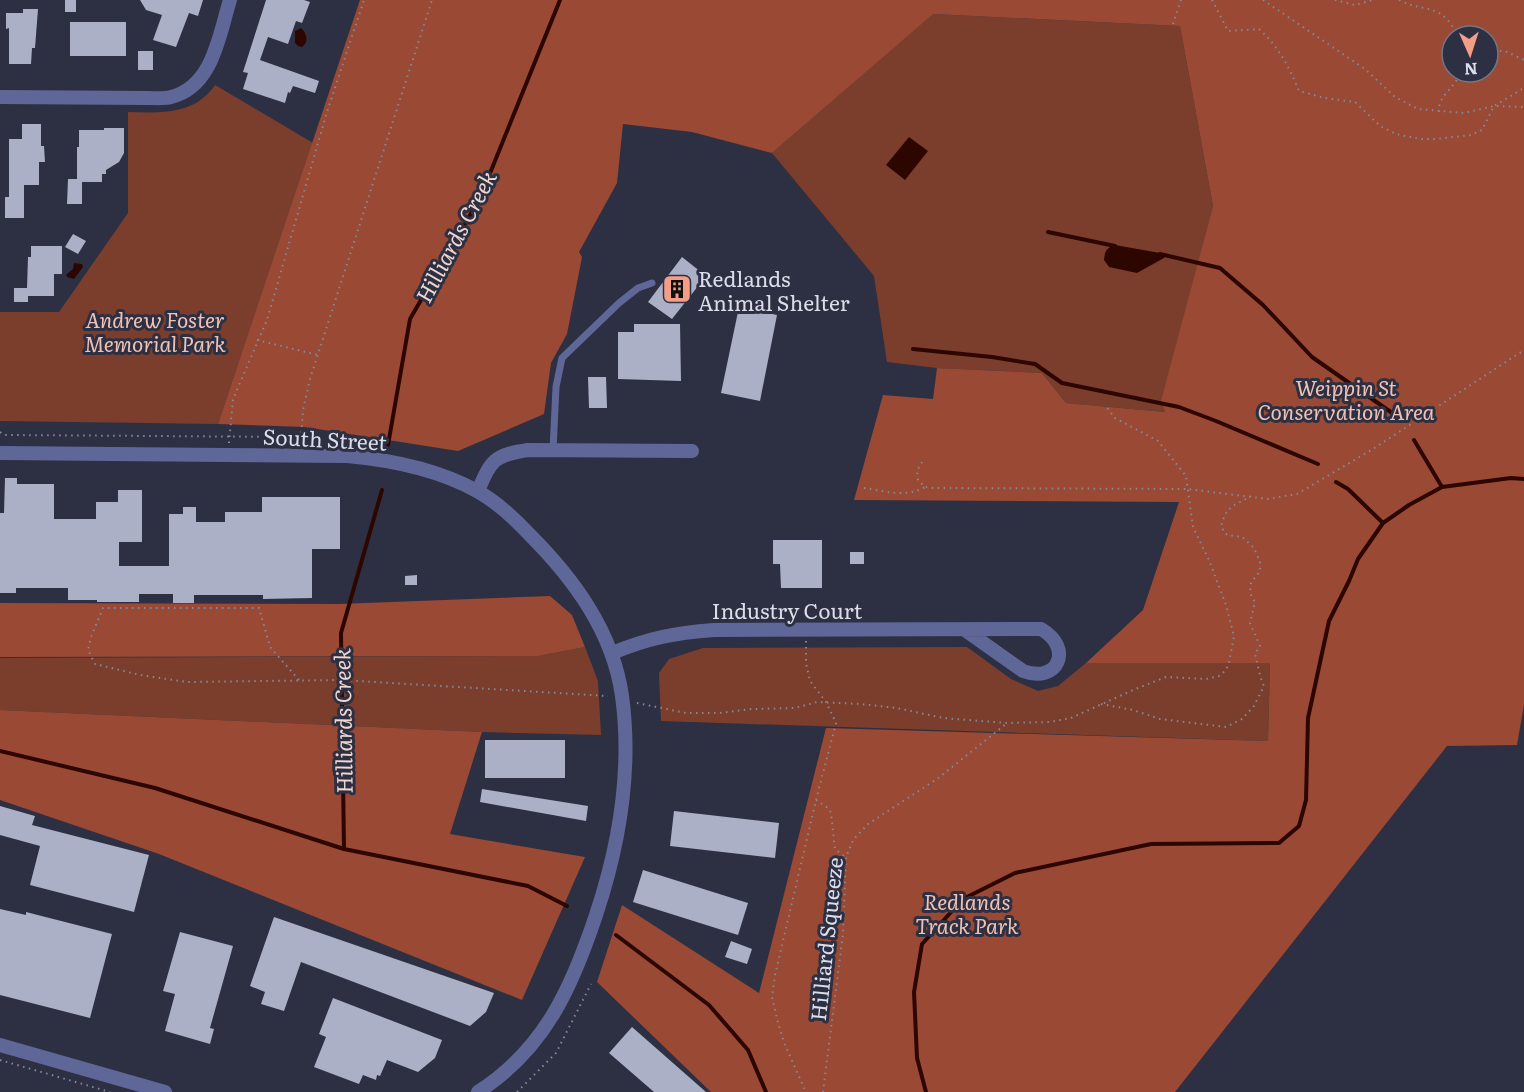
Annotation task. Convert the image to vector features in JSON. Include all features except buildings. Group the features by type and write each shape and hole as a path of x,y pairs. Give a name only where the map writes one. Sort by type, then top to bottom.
{"street":[{"path":"0,97 147,98 170,97 184,92 196,84 205,73 230,0"},
{"path":"478,491 487,470 505,453 528,450 692,451"},
{"name":"South Street","path":"0,453 347,456 383,460 414,466 478,491 510,515 555,560 594,614 612,653 622,696 625,753 618,826 612,859 588,937 557,1009 531,1047 500,1078 478,1092"},
{"name":"Industry Court","path":"612,653 645,640 679,633 714,630 1041,629 1052,635 1058,645 1059,657 1055,666 1046,674 1031,674 965,630"},
{"path":"0,1045 165,1092"}],"lane":[{"path":"553,450 556,387 562,358 619,303 638,288 652,283"}],"path":[{"path":"229,455 233,399 267,320 327,112 364,0"},
{"path":"0,432 5,435 301,437 303,410 318,355 432,0"},
{"path":"1173,24 1181,0"},
{"path":"1212,0 1228,32 1259,29 1272,41 1288,64 1299,91 1325,98 1355,102 1380,126 1396,134 1428,139 1471,135 1482,130 1494,106 1524,88"},
{"path":"1263,0 1365,69 1395,97 1418,109 1464,113 1494,106 1524,107"},
{"path":"1335,0 1355,5 1373,0"},
{"path":"1399,0 1408,5 1437,10 1451,24"},
{"path":"1500,51 1524,60"},
{"path":"1439,112 1438,106 1445,92 1452,84"},
{"path":"257,340 318,355"},
{"path":"864,488 902,494 915,493 925,487 1187,489 1268,499 1297,494 1373,450 1524,350"},
{"path":"299,680 270,646 259,609 103,608 88,650 95,664 140,675 187,682 341,680 622,696 638,703 686,713 795,708 826,702 897,708 943,718 1007,723 1050,722 1071,718 1166,677 1206,679 1219,676 1226,670 1229,663 1234,636 1226,605 1209,560 1193,527 1186,476 1158,441 1114,418 1105,405"},
{"path":"922,462 917,471 918,480 925,487"},
{"path":"1100,704 1133,710 1160,719 1226,728 1242,719 1254,706 1264,686 1259,676 1259,662 1255,654 1260,646 1250,623 1255,602 1250,593 1251,583 1260,571 1260,562 1254,548 1242,537 1227,535 1221,527 1229,507 1251,496"},
{"path":"806,629 806,663 810,681 826,702 836,723 775,975 772,997 785,1045 806,1092"},
{"name":"Hilliard Squeeze","path":"823,1092 843,934 846,857 853,840 868,824 937,779 1007,723"},
{"path":"816,800 828,808 831,813 836,849 846,857"},
{"path":"517,1092 556,1053 591,984"},
{"path":"0,1060 110,1092"}],"green space":[{"name":"Weippin St Conservation Area","path":"360,0 1524,0 1524,705 1517,745 1447,746 1175,1092 711,1092 597,982 622,905 759,993 826,728 1268,741 1270,663 1086,663 1143,610 1179,502 854,500 883,395 933,399 937,368 1042,373 1066,403 1165,412 1161,401 1213,206 1180,26 933,14 772,153 692,132 623,124 617,183 579,252 582,257 567,334 551,363 544,414 458,451 305,427 218,424"},
{"path":"932,14 1180,26 1213,206 1162,401 1165,412 1066,403 1042,373 937,368 887,362 874,276 772,153"},
{"name":"Andrew Foster Memorial Park","path":"215,85 313,143 218,424 0,421 0,312 59,312 128,213 128,112 164,112 187,107 207,95"},
{"path":"550,596 572,615 585,647 538,656 0,657 0,603 339,604"},
{"path":"585,647 598,681 601,735 482,732 0,710 0,658 538,656"},
{"path":"967,647 1011,679 1038,691 1058,686 1086,663 1270,663 1268,741 661,721 659,673 669,659 703,648"},
{"path":"0,710 482,732 450,834 585,857 522,1000 159,854 0,800"}],"shaded area":[{"path":"301,28 306,38 306,43 302,47 295,43 295,31"},
{"path":"909,137 928,151 905,180 886,165"},
{"path":"1115,245 1165,255 1164,258 1137,273 1109,267 1104,260 1105,254"},
{"path":"74,263 82,264 83,267 74,279 66,275 73,269"}],"waterway":[{"name":"Hilliards Creek","path":"388,445 410,319 480,198 560,0"},
{"path":"1048,232 1115,246"},
{"path":"1160,254 1220,268 1263,305 1312,357 1395,415"},
{"path":"913,349 1035,364 1062,383 1179,407 1318,464"},
{"path":"1414,440 1442,487"},
{"name":"Hilliards Creek","path":"926,1092 917,1058 914,992 922,944 963,899 1015,873 1151,844 1279,843 1299,826 1306,800 1308,718 1329,621 1358,559 1383,523 1409,505 1442,487 1511,478 1524,479"},
{"path":"1336,482 1348,489 1383,523"},
{"name":"Hilliards Creek","path":"344,849 341,633 382,490"},
{"name":"Hilliards Creek","path":"0,751 155,788 344,849 528,886 567,906"},
{"name":"Hilliards Creek","path":"616,935 709,1005 748,1050 766,1092"}],"place":[{"name":"Redlands Animal Shelter","path":"677,289"}],"park label":[{"name":"Redlands Track Park","path":"967,912"}]}
